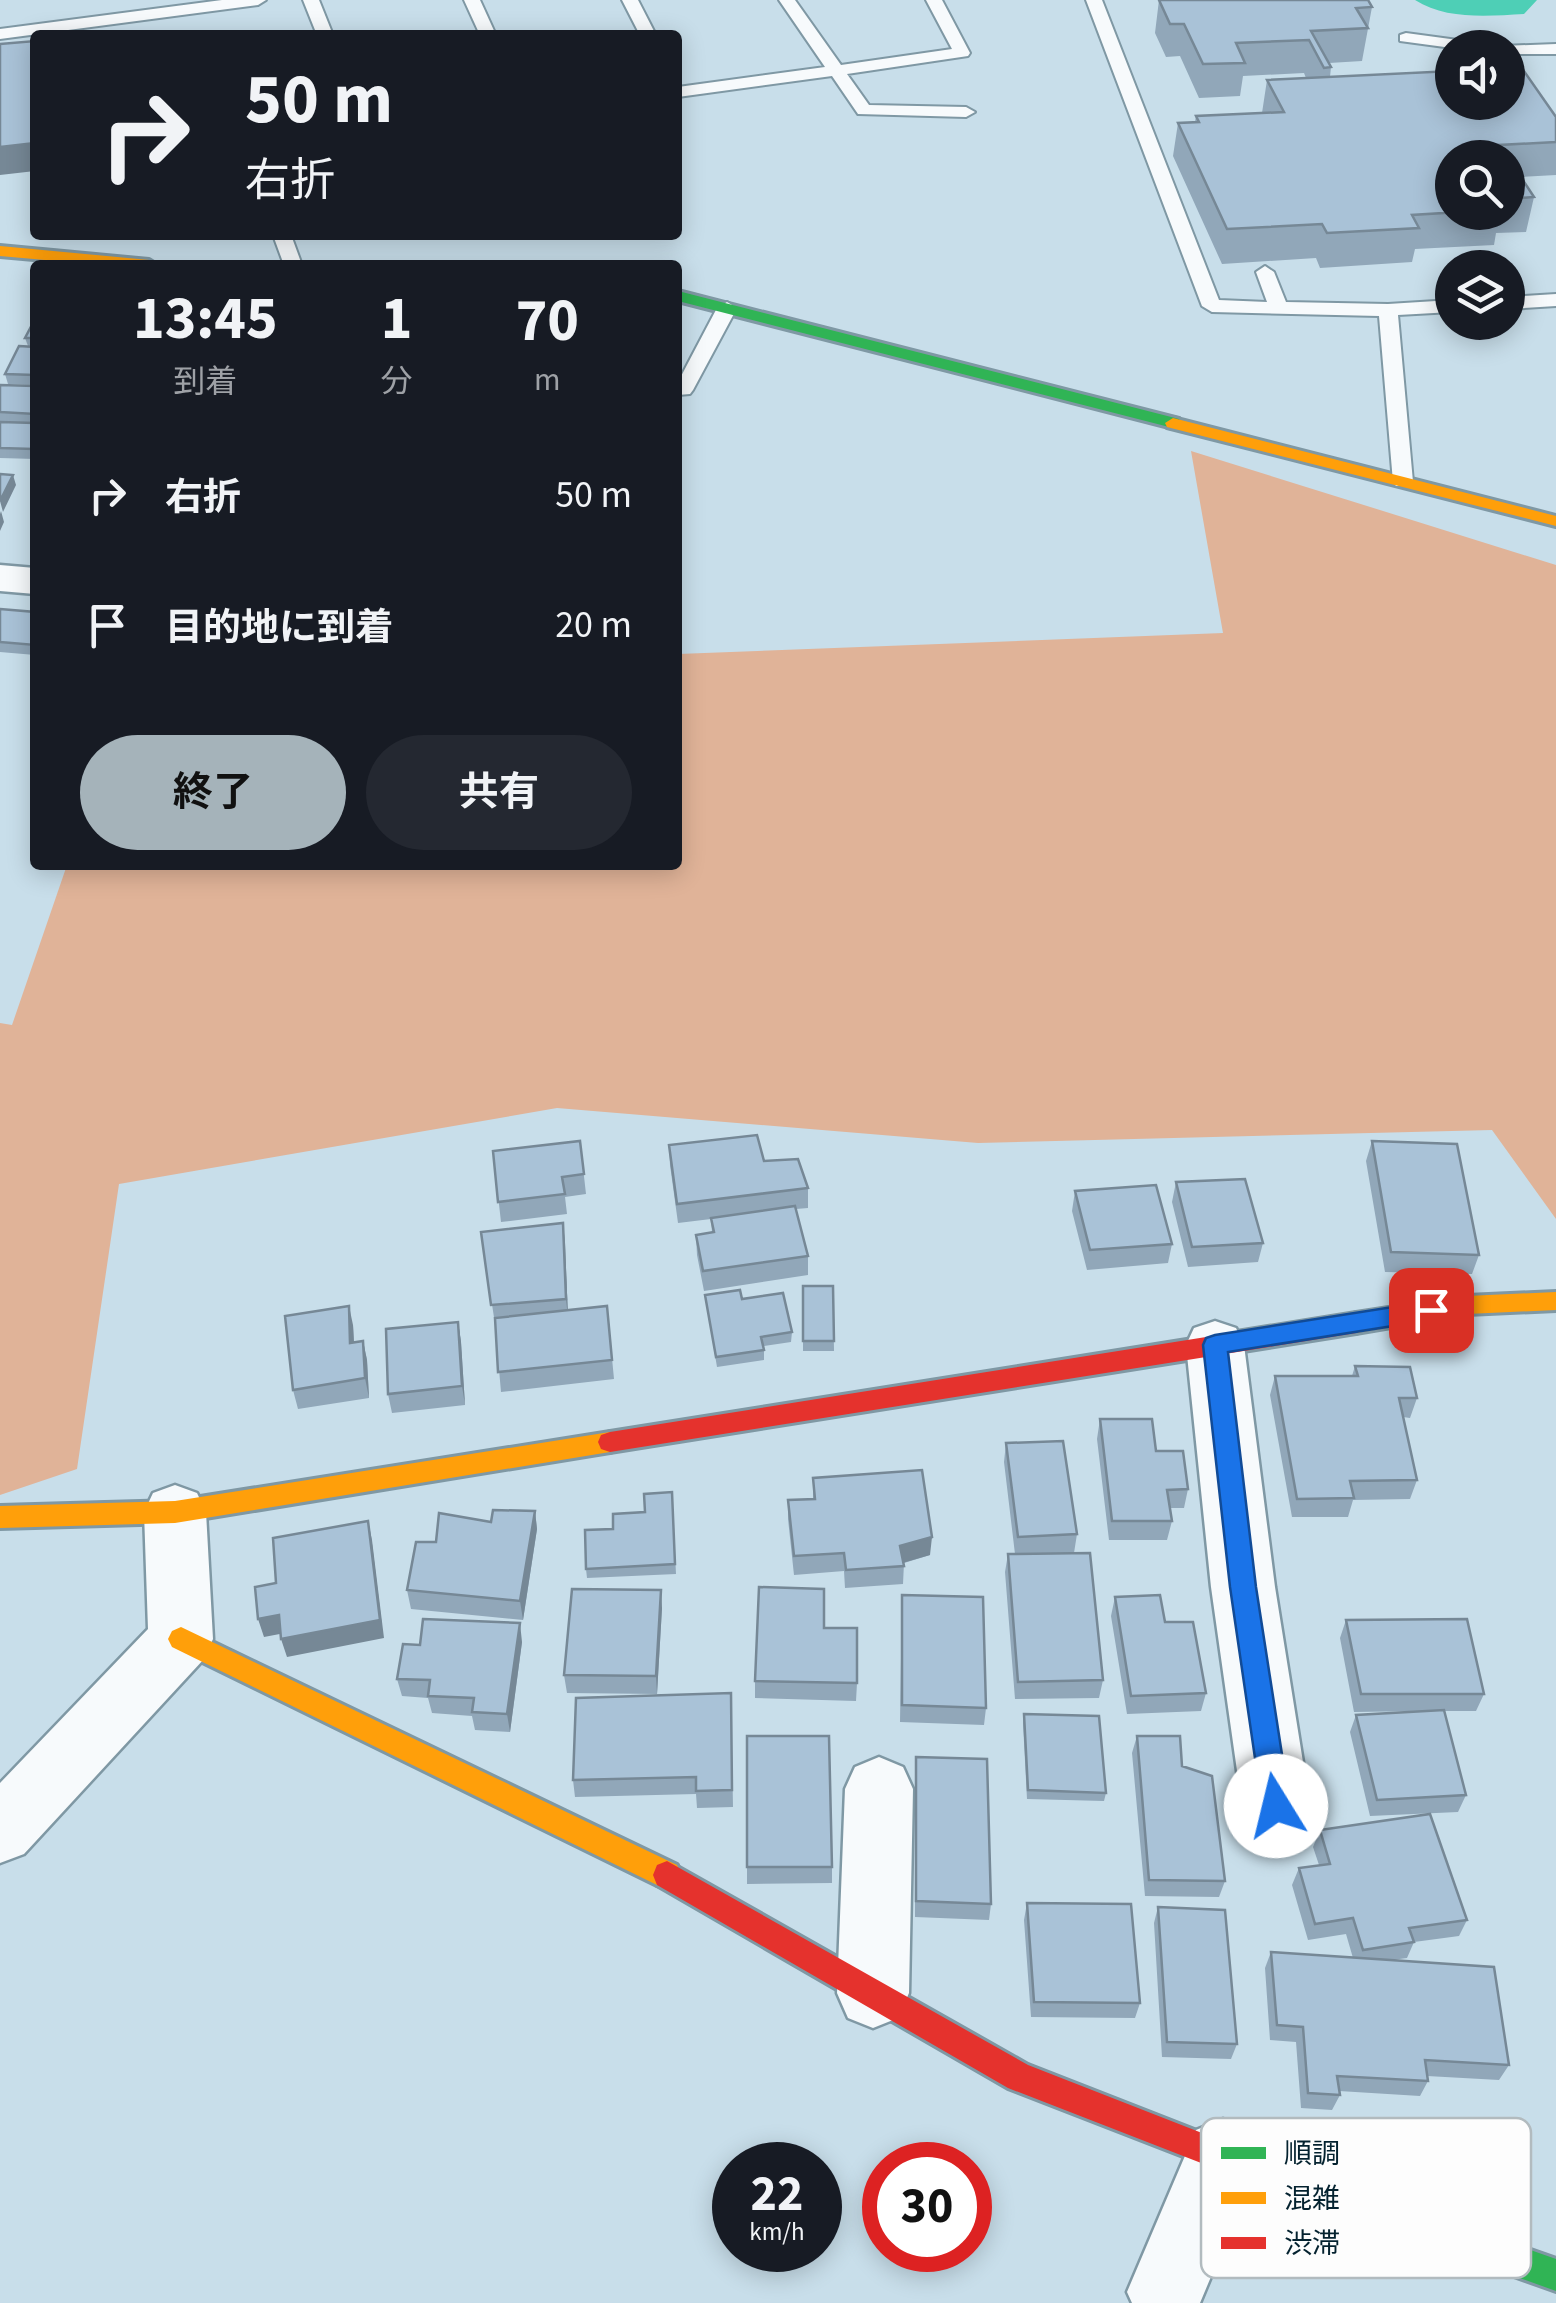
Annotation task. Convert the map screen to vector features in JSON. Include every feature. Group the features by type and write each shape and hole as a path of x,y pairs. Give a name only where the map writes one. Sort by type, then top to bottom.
{"street":[{"path":"0,251 95,260"},
{"path":"682,297 1556,521"},
{"path":"0,578 30,581"},
{"path":"0,1518 175,1512 1467,1304 1556,1300"},
{"path":"1215,1345 1243,1587 1276,1806"},
{"path":"0,1832 181,1639 175,1512"},
{"path":"181,1639 684,1883 1019,2078 1201,2148"},
{"path":"873,1993 879,1788"},
{"path":"1166,2292 1201,2209"},
{"path":"1531,2266 1556,2275"}],"lane":[{"path":"41,30 207,14 258,0"},
{"path":"311,0 323,30"},
{"path":"472,0 486,30"},
{"path":"630,0 645,30"},
{"path":"787,0 864,110 966,112"},
{"path":"682,90 962,53 934,0"},
{"path":"1094,0 1212,306 1388,310 1435,307"},
{"path":"0,34 30,31"},
{"path":"1406,38 1435,41"},
{"path":"1525,49 1556,50"},
{"path":"1265,272 1279,308"},
{"path":"1525,302 1556,300"},
{"path":"683,390 727,308"},
{"path":"1388,310 1403,482"}],"shaded area":[{"path":"1415,0 1537,0 1524,14 1482,16 1440,11"},
{"path":"1191,451 1556,565 1556,1219 1492,1130 978,1143 557,1108 119,1184 77,1469 0,1495 0,1023 12,1025 65,870 682,870 682,654 1223,633"}],"building":[{"path":"1159,0 1368,0 1372,7 1356,8 1368,28 1311,31 1331,67 1324,68 1309,40 1236,43 1245,63 1203,64 1184,24 1170,24"},
{"path":"30,41 30,144 0,147 0,44"},
{"path":"1435,72 1435,120 1525,120 1525,73 1556,117 1556,142 1435,140 1435,214 1412,215 1419,228 1327,233 1322,224 1227,229 1178,123 1199,122 1196,116 1284,112 1267,80"},
{"path":"1525,183 1534,197 1525,198"},
{"path":"19,346 30,347 30,375 5,374"},
{"path":"0,385 30,386 30,414 0,412"},
{"path":"0,422 30,423 30,449 0,448"},
{"path":"0,474 13,475 0,501"},
{"path":"0,609 30,612 30,645 0,642"},
{"path":"757,1135 764,1161 798,1159 808,1188 677,1204 669,1145"},
{"path":"580,1141 584,1174 562,1177 565,1194 498,1202 493,1151"},
{"path":"1372,1141 1457,1144 1479,1255 1391,1252"},
{"path":"1245,1179 1263,1243 1192,1247 1176,1182"},
{"path":"1156,1185 1172,1244 1090,1250 1075,1191"},
{"path":"795,1206 808,1256 703,1271 696,1235 714,1232 711,1218"},
{"path":"563,1223 566,1299 491,1305 481,1232"},
{"path":"803,1286 833,1286 834,1341 803,1341"},
{"path":"740,1290 742,1299 783,1293 792,1332 761,1337 764,1350 716,1357 705,1295"},
{"path":"349,1306 350,1343 363,1341 365,1378 293,1390 285,1316"},
{"path":"607,1306 612,1360 498,1372 495,1318"},
{"path":"458,1322 462,1386 388,1394 386,1329"},
{"path":"1355,1366 1410,1367 1417,1398 1399,1398 1417,1480 1350,1481 1354,1498 1297,1499 1275,1376 1358,1376"},
{"path":"1100,1419 1152,1419 1156,1451 1183,1451 1188,1489 1167,1490 1172,1521 1112,1521"},
{"path":"1063,1441 1077,1534 1018,1537 1006,1443"},
{"path":"922,1470 932,1537 900,1546 904,1566 846,1570 844,1553 794,1556 788,1500 815,1499 813,1478"},
{"path":"672,1492 675,1564 586,1569 585,1530 613,1529 613,1514 645,1512 644,1494"},
{"path":"493,1510 535,1511 520,1601 407,1590 416,1542 436,1542 439,1513 491,1522"},
{"path":"368,1521 380,1620 281,1639 279,1615 258,1619 255,1587 276,1583 273,1538"},
{"path":"1090,1553 1103,1680 1018,1682 1008,1554"},
{"path":"759,1587 824,1589 824,1628 857,1628 857,1683 755,1681"},
{"path":"572,1589 661,1590 656,1676 564,1675"},
{"path":"902,1595 983,1597 986,1708 902,1705"},
{"path":"1160,1595 1165,1622 1193,1622 1206,1693 1131,1696 1115,1597"},
{"path":"423,1619 520,1623 507,1714 472,1712 474,1698 428,1696 430,1680 397,1679 403,1644 420,1645"},
{"path":"1467,1619 1484,1694 1361,1694 1346,1620"},
{"path":"731,1693 732,1790 696,1791 696,1777 573,1780 576,1698"},
{"path":"1444,1710 1466,1795 1377,1800 1356,1715"},
{"path":"1024,1714 1099,1716 1106,1793 1028,1790"},
{"path":"747,1736 829,1736 832,1867 747,1867"},
{"path":"1137,1736 1180,1736 1182,1766 1212,1776 1225,1881 1149,1880"},
{"path":"916,1757 987,1759 991,1904 916,1901"},
{"path":"1430,1814 1467,1920 1409,1928 1414,1942 1363,1950 1353,1918 1315,1924 1299,1868 1330,1864 1320,1830"},
{"path":"1027,1903 1131,1904 1140,2003 1034,2002"},
{"path":"1158,1907 1225,1910 1237,2044 1167,2042"},
{"path":"1271,1952 1494,1967 1509,2065 1425,2060 1428,2081 1337,2076 1340,2095 1308,2093 1303,2027 1277,2025"}],"traffic: fast":[{"path":"682,297 1173,423"},
{"path":"1531,2266 1556,2275"}],"traffic: slow":[{"path":"0,251 96,260"},
{"path":"1173,423 1556,521"},
{"path":"1356,1323 1467,1305 1556,1301"},
{"path":"0,1517 175,1512 610,1442"},
{"path":"181,1639 667,1875"}],"traffic: jam":[{"path":"610,1442 1356,1323"},
{"path":"667,1875 1019,2077 1201,2148"}],"route":[{"path":"1276,1806 1243,1587 1215,1345 1431,1310"}]}
